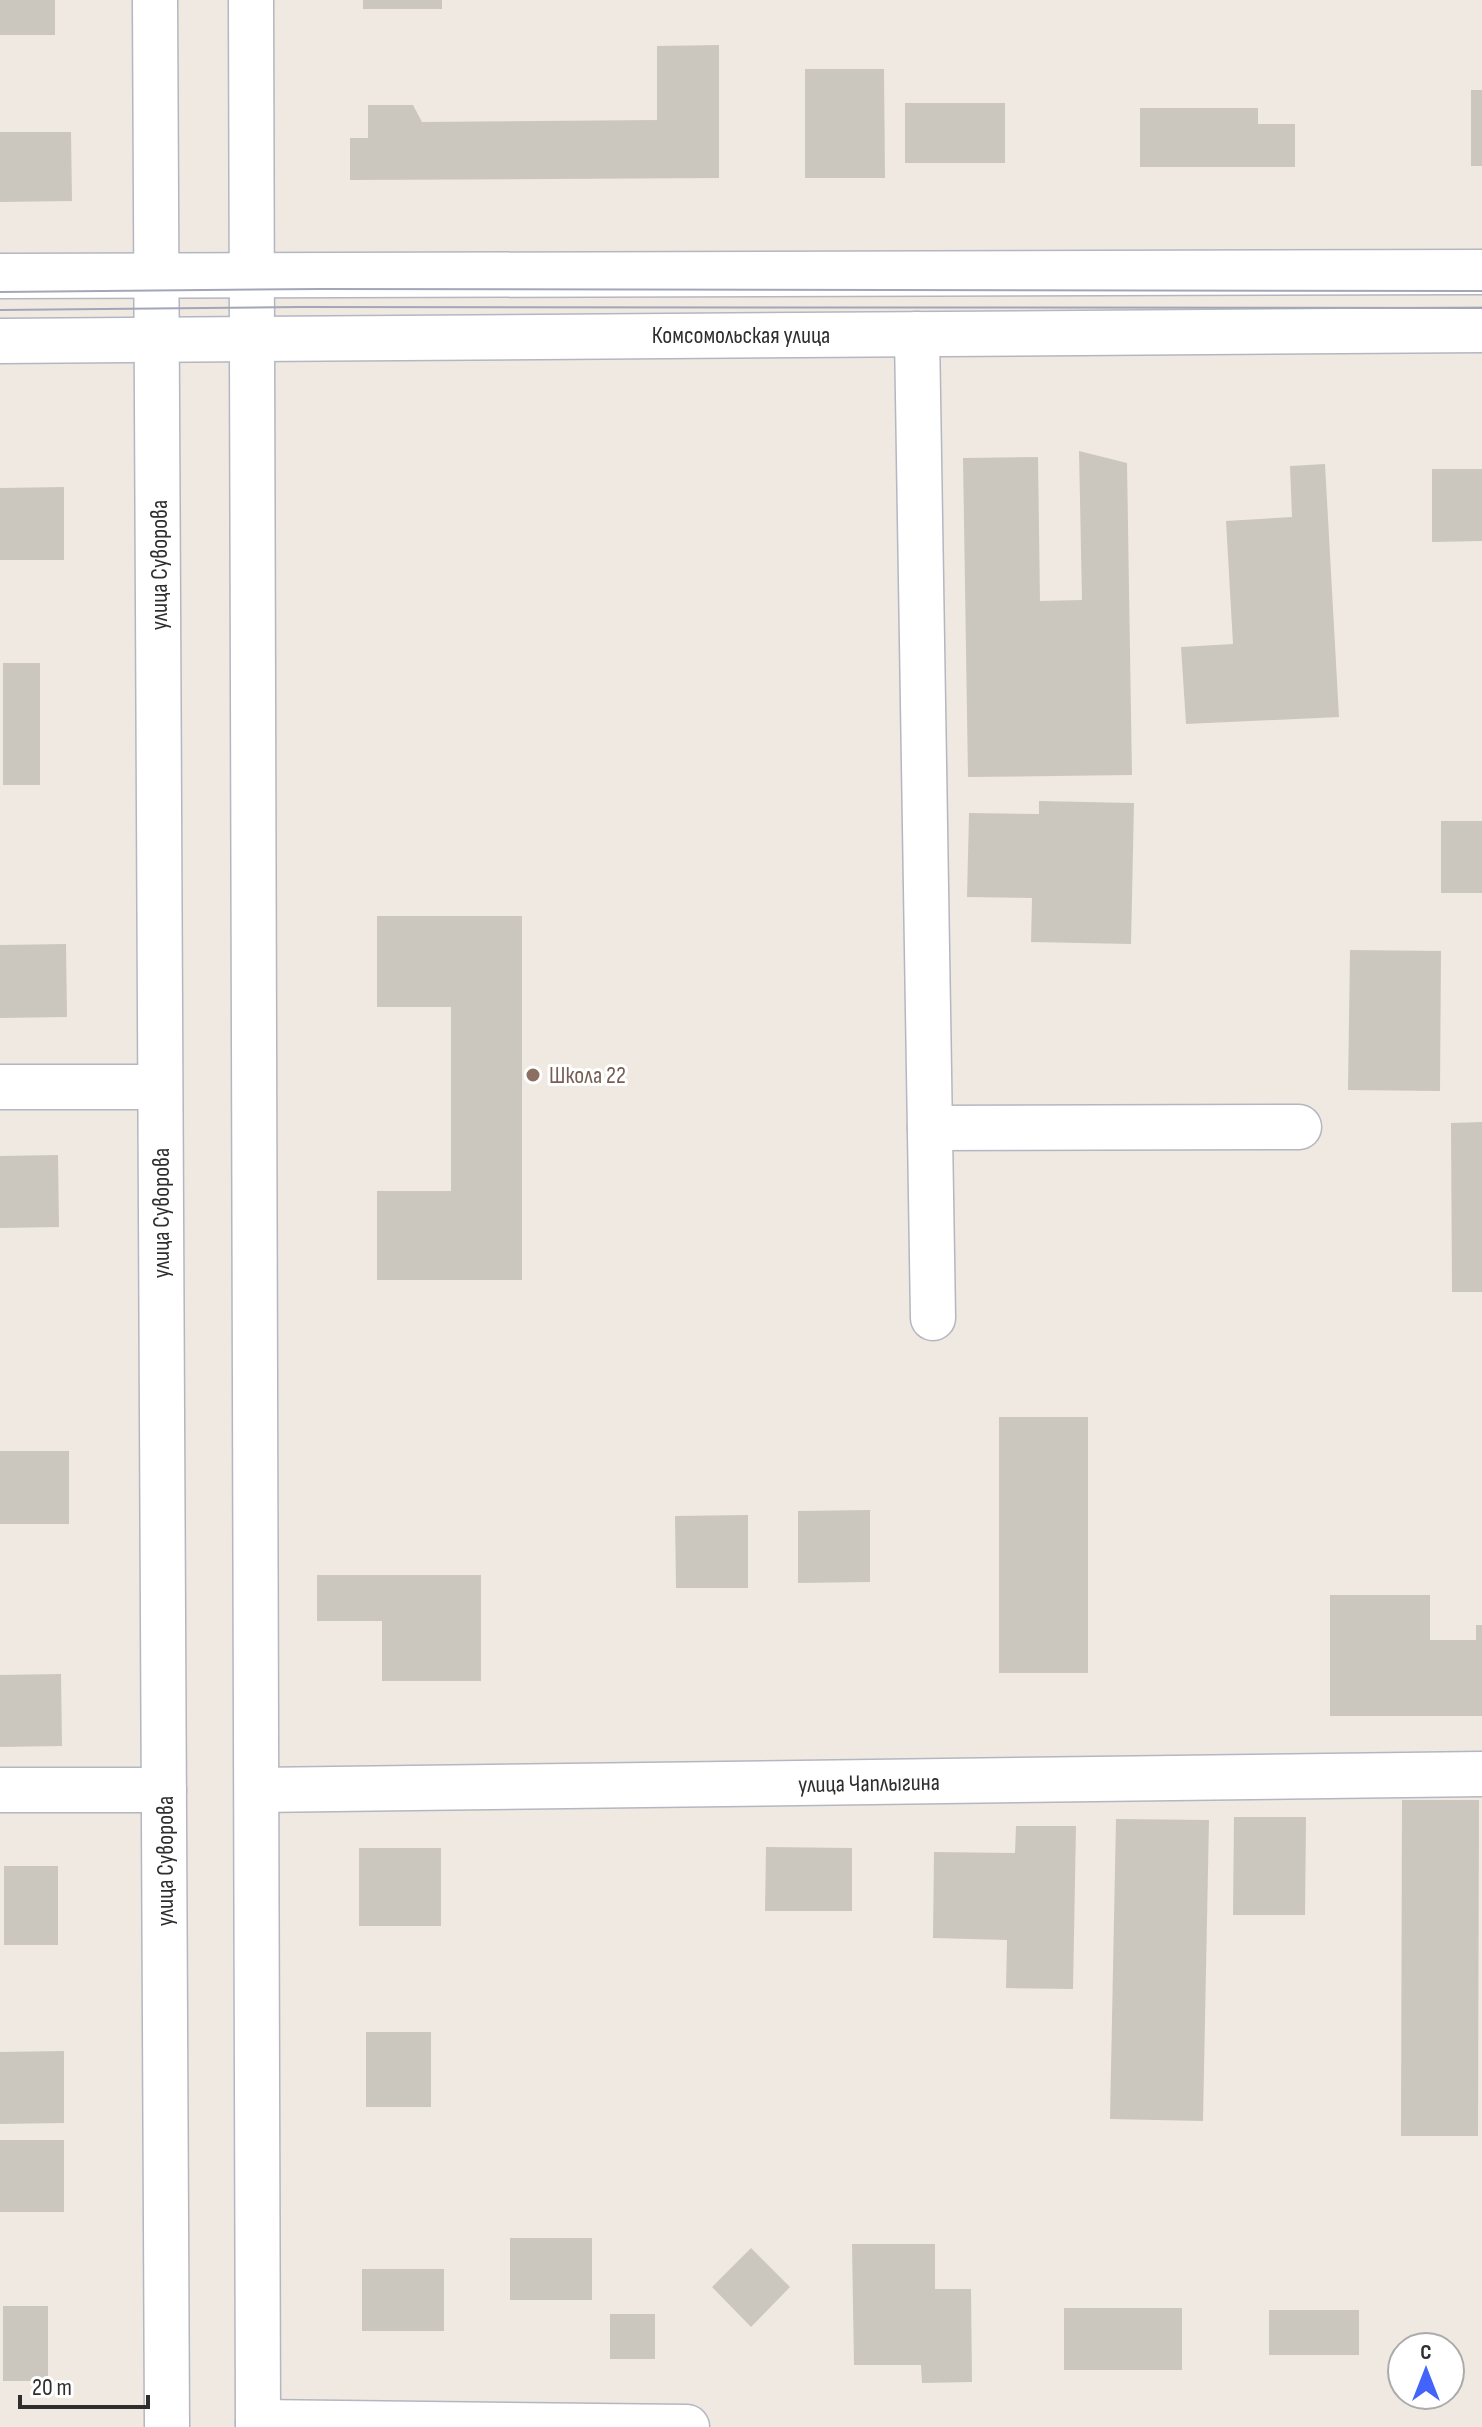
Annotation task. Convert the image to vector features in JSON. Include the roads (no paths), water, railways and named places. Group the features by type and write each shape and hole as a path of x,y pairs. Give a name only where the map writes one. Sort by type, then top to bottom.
{"main road":[{"name":"улица Суворова","path":"155,0 167,2427"},
{"path":"251,0 258,2424 687,2427"},
{"path":"0,276 1482,272"},
{"name":"Комсомольская улица","path":"0,341 1482,330"},
{"path":"917,334 933,1318"},
{"path":"0,1087 160,1087"},
{"path":"930,1128 1299,1127"},
{"name":"улица Чаплыгина","path":"257,1790 1482,1774"},
{"path":"0,1790 164,1790"}],"tram line":[{"path":"0,292 320,289 1482,291"},
{"path":"0,310 298,307 1482,308"}],"place":[{"name":"Школа 22","path":"533,1075"}]}
